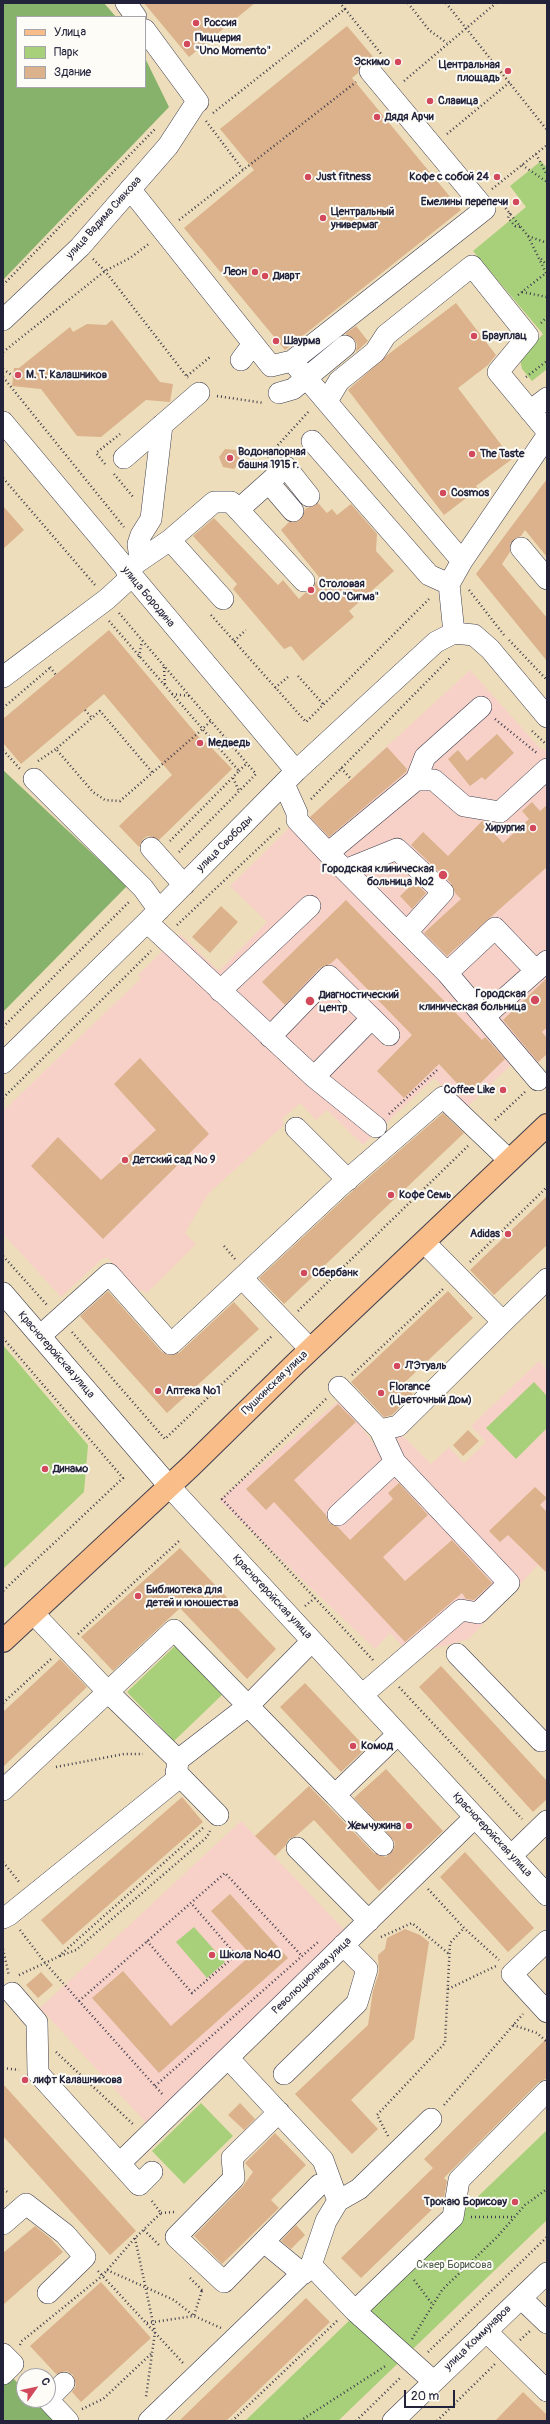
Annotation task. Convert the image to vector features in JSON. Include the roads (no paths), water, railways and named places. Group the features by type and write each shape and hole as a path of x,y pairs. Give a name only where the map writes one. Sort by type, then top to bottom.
{"main road":[{"name":"Пушкинская улица","path":"3,1641 169,1486 310,1349 509,1160 544,1133"}],"street":[{"path":"126,3 135,16"},
{"name":"улица Вадима Сивкова","path":"3,320 80,247 199,109 146,31"},
{"path":"130,190 271,366 292,361 485,209 370,71"},
{"path":"320,404 339,381 376,352 386,335 472,266 528,336 498,372 547,431"},
{"path":"241,360 253,344"},
{"path":"276,399 307,379 345,346"},
{"path":"292,361 307,379 320,404 462,561"},
{"path":"124,458 199,393"},
{"path":"530,411 547,398"},
{"name":"улица Бородина","path":"3,422 135,557 290,778 297,820 447,973 538,1080"},
{"path":"3,678 107,599 135,557 152,519 162,425"},
{"path":"547,436 462,561 457,584 454,633 474,636 490,650 547,717"},
{"path":"312,441 429,575 457,584"},
{"path":"238,510 286,467 310,496"},
{"path":"268,483 293,511"},
{"path":"135,557 170,540 214,502 231,502 304,581"},
{"path":"135,557 141,512"},
{"path":"170,540 216,605"},
{"path":"521,548 547,579"},
{"name":"улица Свободы","path":"3,1063 153,916 290,778 436,642 454,633"},
{"path":"328,853 416,780 425,757 481,707"},
{"path":"416,780 434,780 464,806 500,812 544,763"},
{"path":"34,779 143,888 163,939 314,1077 376,1127"},
{"path":"345,870 397,849 443,892 406,932"},
{"path":"153,851 184,885"},
{"path":"220,991 310,906"},
{"path":"447,973 495,928 542,966 485,1016"},
{"path":"270,1037 329,976 389,1035"},
{"path":"314,1077 372,1018"},
{"path":"40,1336 108,1274 171,1344 348,1180 443,1097 509,1160"},
{"path":"296,1128 348,1180"},
{"path":"424,1242 502,1322"},
{"path":"242,1278 286,1322 310,1349"},
{"path":"380,1430 398,1426 547,1279"},
{"name":"Красногеройская улица","path":"3,1293 169,1486 547,1895"},
{"path":"339,1387 380,1430 395,1462 508,1583 478,1613 461,1610 362,1695"},
{"path":"338,1515 395,1462"},
{"path":"33,1613 175,1762 218,1815"},
{"path":"3,1790 174,1630 383,1845"},
{"path":"175,1762 248,1706 312,1641"},
{"path":"457,1654 545,1742"},
{"path":"335,1795 398,1734"},
{"path":"6,1917 176,1780 175,1762"},
{"name":"Революционная улица","path":"120,2163 475,1817"},
{"path":"511,1856 547,1821"},
{"path":"297,1848 369,1921"},
{"path":"541,2005 512,1974 547,1941"},
{"path":"320,2185 224,2282 176,2237 234,2178 232,2158 277,2093 357,2003 367,1969 344,1945"},
{"path":"6,1994 37,2022 38,2073 120,2163 145,2178"},
{"path":"228,2058 277,2093 324,2160 338,2201"},
{"path":"353,2309 453,2217 459,2180 547,2091"},
{"path":"148,2421 307,2270 326,2221 338,2201 360,2189 432,2119"},
{"path":"3,2224 26,2204 65,2234 85,2257 48,2293"},
{"path":"264,2242 307,2270 433,2381"},
{"name":"улица Коммунаров","path":"393,2421 547,2273"},
{"path":"521,2298 545,2320"},
{"path":"486,2331 547,2391"},
{"path":"56,2392 64,2384"},
{"path":"56,2408 66,2419"}],"place":[{"name":"Россия","path":"196,23"},
{"name":"Пиццерия \"Uno Momento\"","path":"187,44"},
{"name":"Эскимо","path":"398,62"},
{"name":"Центральная площадь","path":"508,71"},
{"name":"Славица","path":"430,101"},
{"name":"Дядя Арчи","path":"377,117"},
{"name":"Just fitness","path":"308,177"},
{"name":"Кофе с собой 24","path":"497,177"},
{"name":"Емелины перепечи","path":"516,202"},
{"name":"Центральный универмаг","path":"323,218"},
{"name":"Леон","path":"255,272"},
{"name":"Диарт","path":"265,276"},
{"name":"Брауплац","path":"474,336"},
{"name":"Шаурма","path":"276,341"},
{"name":"М. Т. Калашников","path":"18,375"},
{"name":"The Taste","path":"472,454"},
{"name":"Водонапорная башня 1915 г.","path":"230,458"},
{"name":"Cosmos","path":"443,493"},
{"name":"Столовая ООО \"Сигма\"","path":"311,590"},
{"name":"Медведь","path":"200,743"},
{"name":"Хирургия","path":"533,828"},
{"name":"Городская клиническая больница №2","path":"443,875"},
{"name":"Городская клиническая больница","path":"535,1000"},
{"name":"Диагностический центр","path":"310,1001"},
{"name":"Coffee Like","path":"503,1090"},
{"name":"Детский сад № 9","path":"125,1160"},
{"name":"Кофе Семь","path":"391,1195"},
{"name":"Adidas","path":"508,1234"},
{"name":"Сбербанк","path":"304,1273"},
{"name":"Л'Этуаль","path":"397,1366"},
{"name":"Аптека №1","path":"158,1391"},
{"name":"Florance (Цветочный Дом)","path":"381,1393"},
{"name":"Динамо","path":"45,1469"},
{"name":"Библиотека для детей и юношества","path":"138,1596"},
{"name":"Комод","path":"353,1746"},
{"name":"Жемчужина","path":"409,1826"},
{"name":"Школа №40","path":"212,1955"},
{"name":"лифт Калашникова","path":"25,2080"},
{"name":"Трокаю Борисову","path":"515,2202"}],"park label":[{"name":"Сквер Борисова","path":"454,2265"}]}
